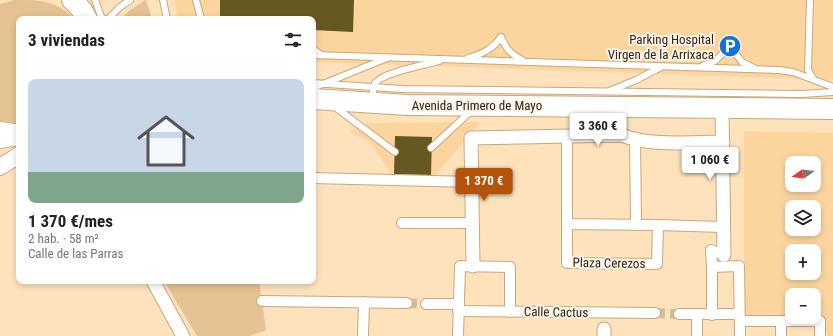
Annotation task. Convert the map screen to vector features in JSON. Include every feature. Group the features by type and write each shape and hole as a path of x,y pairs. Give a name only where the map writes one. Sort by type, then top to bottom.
{"main road":[{"path":"72,0 82,10 93,15"},
{"name":"Avenida Primero de Mayo","path":"319,90 346,101 377,95 478,105 575,103 833,109"},
{"path":"0,132 16,135"}],"street":[{"path":"712,315 711,250 724,254 722,107"},
{"path":"458,336 458,308 472,223 471,138 621,134 635,140 650,143 723,142"},
{"path":"567,136 567,224 723,227"},
{"path":"635,140 636,225"},
{"path":"0,167 16,157"},
{"path":"316,178 472,182"},
{"path":"402,223 472,223"},
{"name":"Plaza Cerezos","path":"567,224 567,263 657,264 658,225"},
{"path":"466,266 510,267 510,312"},
{"path":"712,267 739,266 740,336"},
{"path":"155,284 183,336"},
{"path":"262,301 407,303"},
{"path":"363,336 364,302"},
{"name":"Calle Cactus","path":"426,304 510,312 655,313"},
{"path":"679,314 712,315 781,321 820,321 820,336"},
{"path":"697,314 697,336"},
{"path":"781,321 781,336"}],"lane":[{"path":"91,0 93,15"},
{"path":"93,15 95,0"},
{"path":"111,16 130,0"},
{"path":"163,0 166,16"},
{"path":"196,0 200,16"},
{"path":"810,0 808,70 814,80"},
{"path":"461,60 494,47 501,37 506,48 513,55 525,62"},
{"path":"693,67 705,65 715,61 730,46 742,62 751,68 761,70"},
{"path":"316,51 321,55"},
{"path":"316,55 761,70 793,72 833,87"},
{"path":"319,90 391,57"},
{"path":"377,95 376,83 386,76 447,60"},
{"path":"793,72 804,68 808,64"},
{"path":"591,97 636,80 662,66"},
{"path":"319,90 377,95 606,92 808,94 833,92"},
{"path":"319,90 395,152"},
{"path":"431,148 478,105"},
{"path":"0,145 16,142"}],"shaded area":[{"path":"14,0 47,2 61,8 72,16 16,16 16,124 0,121 0,4"},
{"path":"146,0 151,16 124,16"},
{"path":"175,0 833,0 833,80 316,62 316,16 177,16"},
{"path":"481,122 435,176 393,177 370,142 348,131 367,123"},
{"path":"744,131 833,133 833,336 828,336 821,323 821,288 785,288 785,315 744,317"},
{"path":"166,284 259,284 266,330 250,336 197,336"}],"building":[{"path":"220,0 354,0 353,32 316,30 316,16 220,16"},
{"path":"395,136 432,137 431,175 394,174"}],"tunnel":[{"path":"407,303 426,304"},
{"path":"655,313 679,314"}],"place":[{"name":"Parking Hospital Virgen de la Arrixaca","path":"730,46"}]}
